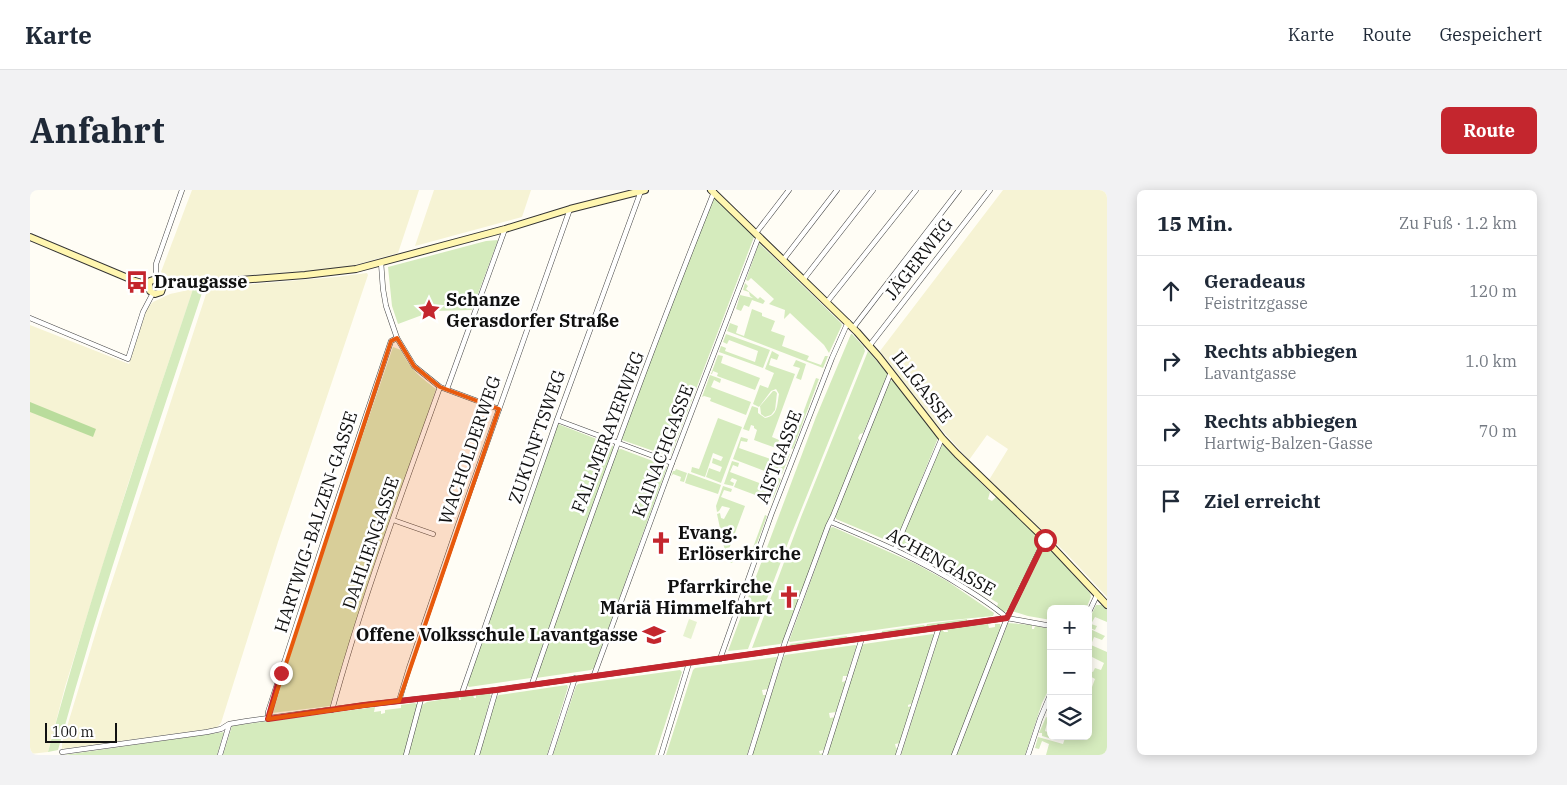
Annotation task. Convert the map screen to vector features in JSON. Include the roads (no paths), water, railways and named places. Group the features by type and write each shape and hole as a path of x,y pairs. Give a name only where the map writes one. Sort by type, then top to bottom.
{"main road":[{"path":"163,286 335,272 382,262 643,190"},
{"name":"ILLGASSE","path":"712,191 850,325 870,346 942,438 967,465 1045,540 1107,605"},
{"path":"30,236 135,281 149,285"},
{"path":"156,279 161,281 163,286 161,292 153,293 150,291 149,285 150,282 156,279"}],"street":[{"path":"156,279 156,264 182,190"},
{"name":"ZUKUNFTSWEG","path":"462,693 557,420 643,190"},
{"name":"KAINACHGASSE","path":"594,676 758,234 789,190"},
{"path":"783,260 837,190"},
{"path":"803,280 872,190"},
{"path":"827,302 916,190"},
{"name":"AISTGASSE","path":"720,658 776,502 832,358 850,325 959,190"},
{"name":"JÄGERWEG","path":"870,346 990,190"},
{"name":"FALLMERAYERWEG","path":"532,684 573,566 712,191"},
{"name":"WACHOLDERWEG","path":"399,701 570,209"},
{"path":"448,389 505,229"},
{"path":"382,262 386,306 397,338 414,366 440,387 499,409"},
{"path":"30,318 128,359 143,312 153,293"},
{"name":"HARTWIG-BALZEN-GASSE","path":"268,719 268,712 391,341 397,338"},
{"path":"750,755 783,650 830,522 891,372"},
{"name":"DAHLIENGASSE","path":"332,710 393,520 440,387"},
{"path":"557,420 672,464"},
{"path":"895,549 942,438"},
{"path":"393,520 433,534"},
{"name":"ACHENGASSE","path":"830,522 895,549 991,604 1007,618"},
{"path":"954,755 1007,618 1045,540"},
{"path":"1092,606 1097,596"},
{"path":"62,752 207,732 220,729 229,724 496,690 1007,618 1047,625"},
{"path":"898,755 939,627"},
{"path":"825,755 862,638"},
{"path":"661,755 690,663"},
{"path":"550,755 575,678"},
{"path":"477,755 496,690"},
{"path":"1028,755 1040,718 1050,695"},
{"path":"406,755 422,699"},
{"path":"220,755 229,724"}],"place":[{"name":"Draugasse","path":"137,282"},
{"name":"Schanze Gerasdorfer Straße","path":"429,310"},
{"name":"Evang. Erlöserkirche","path":"661,543"},
{"name":"Pfarrkirche Mariä Himmelfahrt","path":"789,597"},
{"name":"Offene Volksschule Lavantgasse","path":"654,635"}]}
